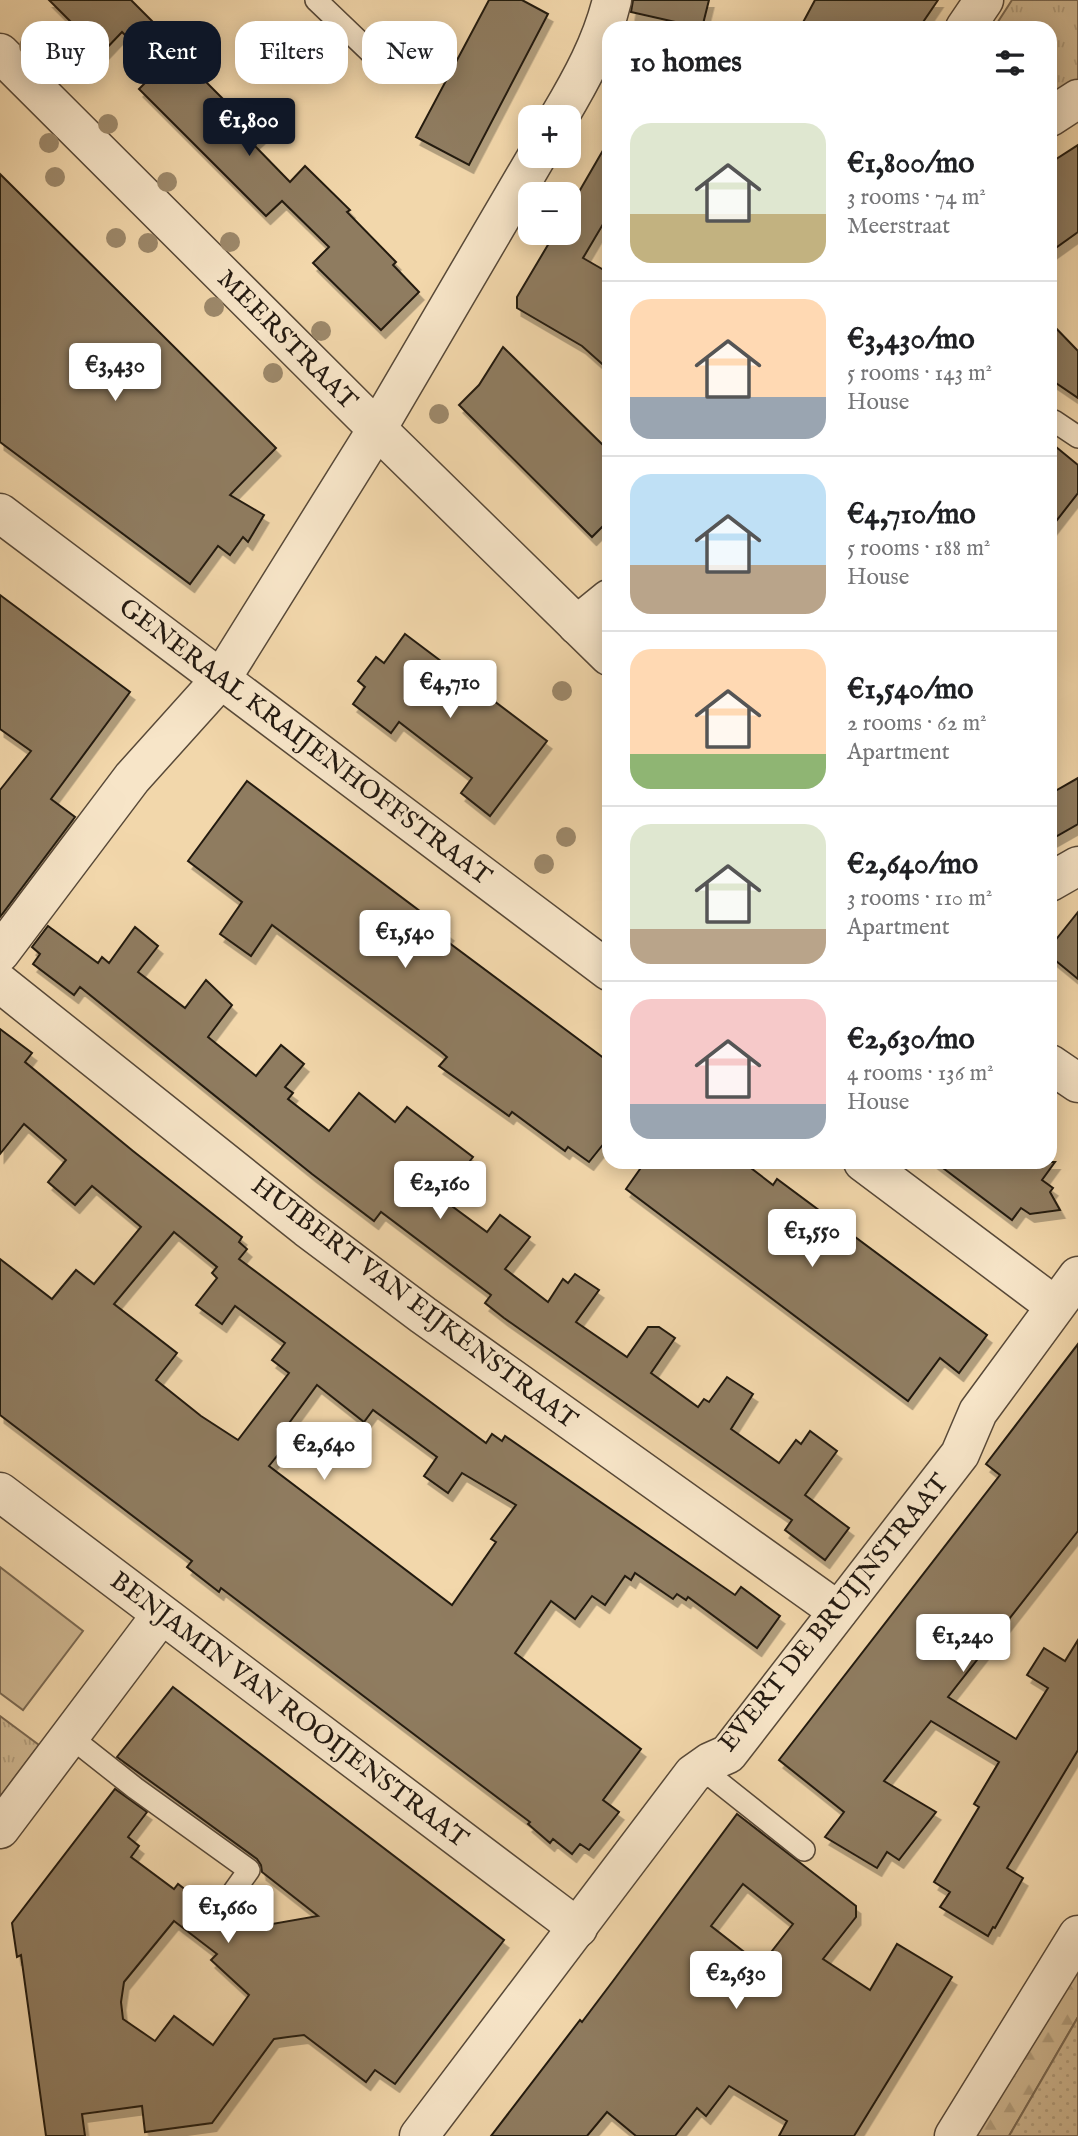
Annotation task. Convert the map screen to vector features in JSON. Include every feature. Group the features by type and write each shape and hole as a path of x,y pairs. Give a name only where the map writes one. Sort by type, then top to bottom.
{"street":[{"path":"606,21 612,0"},
{"path":"970,21 984,0"},
{"path":"566,105 584,74 602,30"},
{"name":"MEERSTRAAT","path":"0,53 602,649"},
{"path":"1057,112 1078,99"},
{"path":"0,953 132,778 221,679 377,429 530,168"},
{"name":"GENERAAL KRAIJENHOFFSTRAAT","path":"0,513 602,966"},
{"path":"577,625 602,605"},
{"path":"1057,878 1078,866"},
{"name":"HUIBERT VAN EIJKENSTRAAT","path":"0,983 307,1227 423,1315 838,1611"},
{"path":"1057,1069 1078,1083"},
{"path":"1057,1096 1078,1109"},
{"path":"872,1169 1055,1306"},
{"name":"EVERT DE BRUIJNSTRAAT","path":"419,2136 693,1774 728,1754 960,1454 978,1412 1078,1276"},
{"name":"BENJAMIN VAN ROOIJENSTRAAT","path":"0,1492 578,1928"},
{"path":"0,1829 68,1735 161,1615"},
{"path":"954,2136 1078,1936"}],"lane":[{"path":"316,0 362,44"},
{"path":"1057,423 1078,438"},
{"path":"68,1735 135,1788 249,1870 222,1908"},
{"path":"701,1768 804,1850"}],"green space":[{"path":"1012,0 1078,0 1078,91 1057,106 1057,21 998,21"},
{"path":"0,1567 83,1631 23,1710 0,1693"},
{"path":"0,1716 39,1745 0,1797"},
{"path":"1078,1966 1078,2017 1009,2136 975,2136"},
{"path":"1078,2017 1078,2136 1009,2136 1074,2024"}],"building":[{"path":"49,0 131,0 152,21 123,21 123,33 109,46 109,21 70,21"},
{"path":"489,0 522,0 548,14 469,165 416,137 444,84 457,84 457,60"},
{"path":"633,0 709,0 704,21 671,21 631,12"},
{"path":"815,0 938,0 924,21 804,21"},
{"path":"144,84 208,84 260,136 252,143 290,182 305,166 350,210 347,212 396,262 393,265 419,292 381,330 313,263 329,247 282,201 266,216 139,89"},
{"path":"1078,145 1078,232 1057,247 1057,158"},
{"path":"602,152 602,226 583,258 602,269 602,364 582,346 517,308 517,297 548,245 581,245 581,188"},
{"path":"0,174 276,448 230,495 264,515 248,542 243,537 230,555 218,546 190,584 0,442"},
{"path":"1057,329 1078,351 1078,398 1057,384"},
{"path":"503,347 602,444 602,527 592,537 459,405 479,385"},
{"path":"1057,448 1078,465 1078,493 1057,520"},
{"path":"0,595 130,692 51,799 75,817 0,917 0,790 31,751 0,729"},
{"path":"405,634 547,741 490,816 461,793 472,778 399,722 391,733 353,704 365,687 358,681 376,657 384,663"},
{"path":"1078,778 1078,824 1057,836 1057,790"},
{"path":"247,781 449,933 444,939 602,1057 602,1146 589,1162 568,1147 565,1151 512,1112 509,1116 439,1066 447,1057 440,1051 272,925 251,956 220,934 242,902 188,861"},
{"path":"1078,912 1078,979 1057,962 1057,938"},
{"path":"48,926 98,963 102,957 109,963 135,927 158,946 138,972 185,1008 206,980 232,1005 208,1037 256,1076 281,1045 304,1064 285,1087 293,1093 288,1099 329,1131 359,1093 395,1122 407,1107 473,1157 441,1198 487,1232 500,1215 530,1237 505,1269 548,1302 563,1279 568,1283 575,1274 599,1290 576,1322 627,1357 648,1327 659,1327 675,1338 651,1373 698,1407 704,1399 709,1402 727,1377 753,1394 731,1429 779,1463 796,1440 801,1444 810,1431 837,1451 805,1495 849,1528 825,1560 785,1530 792,1520 504,1318 485,1303 491,1295 381,1212 374,1221 80,987 74,995 33,964 40,954 32,947"},
{"path":"0,1029 32,1053 25,1062 242,1237 239,1242 247,1249 239,1259 486,1443 492,1434 502,1441 505,1436 735,1595 741,1587 780,1616 757,1648 688,1597 686,1600 677,1594 673,1599 635,1573 631,1580 625,1576 605,1605 592,1596 575,1619 551,1601 515,1653 641,1749 603,1800 619,1812 589,1850 580,1844 572,1854 553,1839 550,1843 528,1824 530,1822 221,1588 219,1592 187,1567 192,1561 0,1415 0,1259 52,1299 76,1270 94,1284 141,1227 92,1186 75,1205 48,1182 66,1160 24,1124 0,1154","holes":["174,1232 217,1267 212,1273 217,1278 196,1305 222,1324 235,1306 285,1343 272,1360 289,1373 238,1440 201,1416 156,1380 177,1353 114,1304","317,1385 364,1422 373,1410 437,1457 424,1476 448,1493 462,1473 516,1505 491,1539 496,1542 452,1605 269,1466 292,1437 284,1430"]},
{"path":"640,1169 752,1169 773,1185 777,1179 987,1335 959,1373 940,1358 908,1401 626,1189"},
{"path":"944,1169 1050,1169 1042,1180 1053,1188 1050,1192 1060,1210 1030,1214 1021,1208 1012,1220"},
{"path":"1078,1344 1078,1531 948,1697 1016,1739 1048,1688 1027,1675 1044,1648 1065,1661 1078,1640 1078,1750 1007,1868 1023,1878 988,1936 940,1907 950,1892 934,1882 979,1807 974,1804 999,1762 931,1721 884,1781 936,1812 899,1860 887,1852 877,1868 825,1837 844,1812 779,1760 1000,1475 986,1464"},
{"path":"173,1687 504,1940 395,2084 375,2070 366,2082 304,2035 274,2039 212,2123 145,2132 142,2106 82,2114 85,2136 46,2136 21,1955 17,1957 12,1923 115,1789 147,1812 128,1837 139,1846 131,1857 174,1889 178,1884 209,1908 215,1919 225,1920 238,1930 318,1916 262,1872 257,1859 117,1757","holes":["174,1921 217,1954 211,1960 249,1995 213,2045 174,2016 155,2041 123,2019 121,2002 124,1982"]},
{"path":"737,1814 856,1906 856,1917 823,1959 870,1990 897,1944 952,1977 854,2136 779,2136 787,2121 729,2086 706,2116 697,2108 675,2136 636,2136 607,2112 587,2136 491,2136 580,2020 582,2022","holes":["743,1884 793,1924 761,1965 711,1926"]}]}
